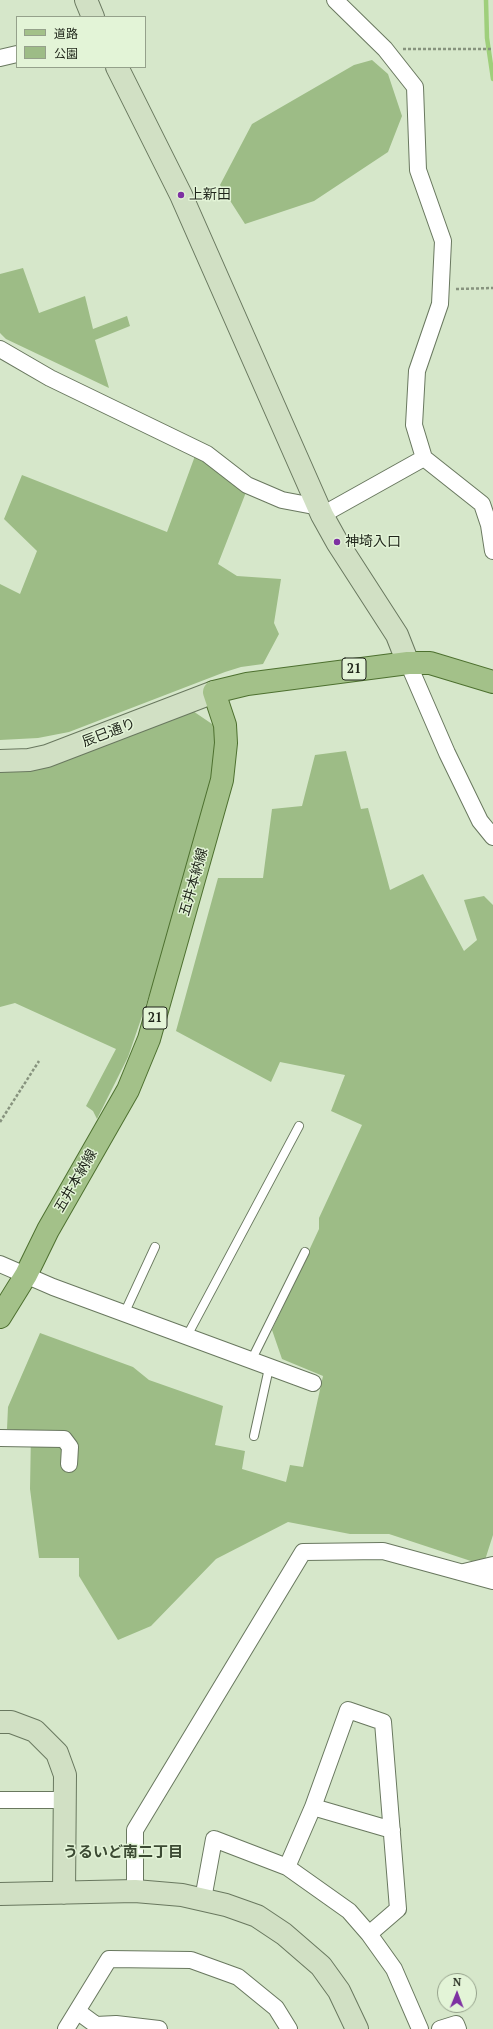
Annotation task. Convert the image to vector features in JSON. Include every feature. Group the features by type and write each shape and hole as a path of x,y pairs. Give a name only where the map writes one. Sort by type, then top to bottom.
{"main road":[{"name":"21","path":"214,692 262,681 408,663 430,663 493,682"},
{"name":"五井本納線","path":"0,1317 26,1275 48,1230 128,1090 150,1039 222,780 226,756 225,731 214,692"}],"street":[{"path":"86,0 93,16"},
{"path":"335,0 385,49 415,87 418,170 443,241 440,304 417,371 414,425 424,458 482,504 491,525 493,551"},
{"path":"0,58 16,54"},
{"path":"118,68 181,195 321,511 337,542 397,635 447,753 480,821 493,837"},
{"path":"0,349 50,378 207,454 247,485 282,500 321,511 424,458"},
{"name":"辰巳通り","path":"0,761 30,760 47,756 214,692"},
{"path":"0,1264 53,1287 124,1314 313,1383"},
{"path":"0,1438 64,1439 70,1447 69,1464"},
{"path":"135,1891 136,1830 303,1552 383,1551 493,1581"},
{"path":"463,1572 493,1565"},
{"path":"287,1867 313,1807 348,1710 383,1722 398,1909 369,1934"},
{"path":"0,1722 11,1722 35,1731 57,1753 65,1775 64,1893"},
{"path":"0,1800 65,1800"},
{"path":"313,1807 392,1830"},
{"path":"202,1898 214,1839 287,1867 349,1911 369,1934 394,1969 409,2000 420,2029"},
{"path":"0,1894 135,1891 182,1895 202,1898 257,1916 303,1948 321,1966 339,1991 357,2029"},
{"path":"66,2029 110,1959 191,1960 238,1977 276,2008 290,2029"},
{"path":"77,2012 96,2025 116,2024 160,2029"},
{"path":"440,2029 456,2024 458,2029"}],"lane":[{"path":"187,1336 299,1126"},
{"path":"124,1314 155,1247"},
{"path":"251,1361 305,1252"},
{"path":"254,1436 269,1368"}],"path":[{"path":"385,49 493,49"},
{"path":"441,289 493,288"},
{"path":"0,1122 38,1061"}],"green space":[{"path":"372,60 388,74 402,116 388,152 314,201 245,224 220,185 252,124 354,65"},
{"path":"23,268 39,313 85,296 93,329 127,316 130,326 95,340 109,388 6,339 0,333 0,274"},
{"path":"199,445 250,482 218,564 237,576 281,579 274,623 279,634 263,664 241,667 225,672 69,732 38,738 0,740 0,584 20,594 37,551 4,519 22,475 167,532"},
{"path":"187,707 215,726 215,768 151,990 128,1057 97,1119 93,1111 86,1106 116,1049 15,1003 0,1007 0,765"},
{"path":"346,751 361,809 368,808 390,890 423,874 464,951 477,940 464,900 484,896 493,905 493,1535 485,1560 480,1564 389,1534 350,1534 288,1522 216,1559 151,1626 118,1640 79,1576 79,1558 39,1558 30,1489 31,1432 7,1429 8,1407 40,1333 133,1367 149,1380 223,1406 215,1445 245,1451 242,1469 286,1482 290,1465 303,1467 323,1376 282,1359 272,1330 319,1229 319,1218 362,1125 331,1111 345,1075 280,1062 271,1082 176,1031 218,878 263,878 272,809 302,806 315,755"}],"waterway":[{"path":"486,0 487,38 493,79"}],"place":[{"name":"上新田","path":"181,195"},
{"name":"神埼入口","path":"337,542"}],"district":[{"name":"うるいど南二丁目","path":"123,1853"}]}
